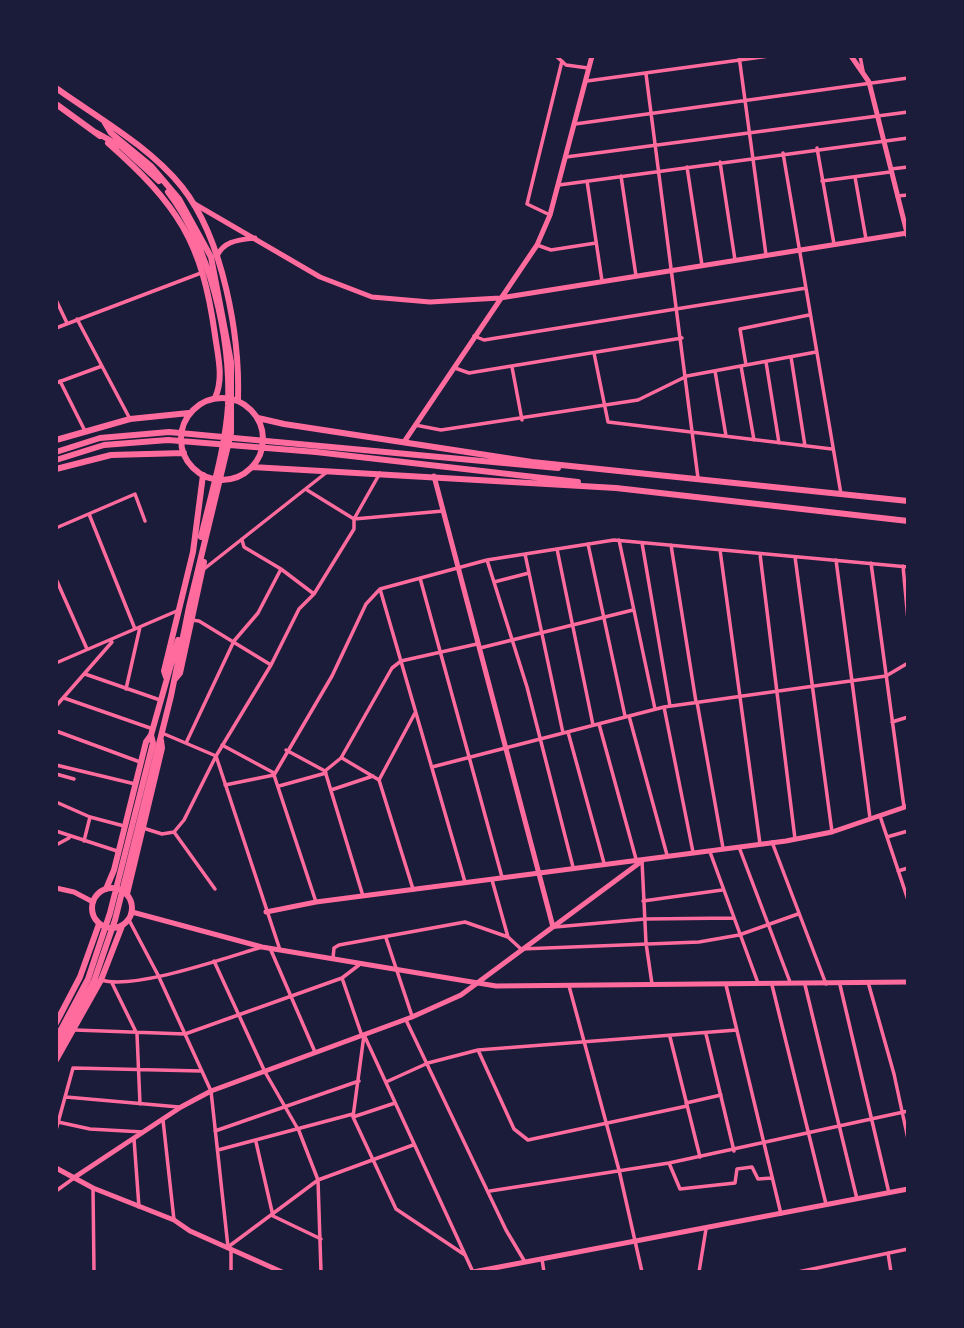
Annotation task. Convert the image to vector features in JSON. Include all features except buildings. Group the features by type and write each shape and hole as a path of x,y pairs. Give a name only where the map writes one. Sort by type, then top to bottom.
{"main road":[{"path":"404,442 537,246 559,185 592,56"},
{"path":"190,201 320,277 372,297 430,302 500,298 907,231 869,82 851,56"},
{"path":"56,89 157,161 183,188 217,256 228,301 238,400"},
{"path":"56,104 97,133 150,180 188,231 204,272 219,362 221,385 215,398"},
{"path":"97,133 122,147 160,181 188,223 206,260 215,291 226,365 228,406 221,454 176,645 106,889 93,902 93,914 99,924 110,929 122,926 129,920 132,912 127,894 162,748 161,735 189,607 231,433 231,362 214,268 192,219 151,166 111,133 105,123"},
{"path":"217,256 221,247 234,240 255,238"},
{"path":"219,362 236,360"},
{"path":"258,418 264,442 252,467 238,477 225,480 204,475 188,462 181,440 189,414 196,406 215,398 238,400 258,418 404,442 620,471 908,501"},
{"path":"56,440 130,419 189,414"},
{"path":"56,452 100,438 170,432 532,467 620,471"},
{"path":"56,460 104,445 168,440 526,475 616,488 908,521"},
{"path":"56,469 111,455 184,453"},
{"path":"252,467 380,472 616,488"},
{"path":"166,677 164,671 193,552 204,475"},
{"path":"435,476 553,927"},
{"path":"175,679 180,673 218,500 225,480"},
{"path":"56,1050 93,981 106,948 155,744 152,732"},
{"path":"56,1039 88,979 110,914 155,744 161,735"},
{"path":"266,912 316,902 795,839 832,832 906,806"},
{"path":"75,1177 181,1107 211,1091 409,1019 480,984 639,860"},
{"path":"56,888 74,892 93,902"},
{"path":"106,889 115,888 127,894"},
{"path":"132,912 262,947 480,984 840,985 908,982"},
{"path":"56,1023 80,977 99,924"},
{"path":"56,1060 101,980 122,926"},
{"path":"56,1168 93,1188 174,1220 190,1231 278,1271"},
{"path":"473,1272 908,1189"}],"street":[{"path":"556,56 566,65 588,68"},
{"path":"585,82 769,56"},
{"path":"860,56 863,73"},
{"path":"740,58 766,255"},
{"path":"550,215 527,204 562,61"},
{"path":"646,74 687,376 698,480"},
{"path":"575,124 908,78"},
{"path":"56,116 64,109"},
{"path":"566,156 908,112"},
{"path":"559,185 817,148 908,138"},
{"path":"817,148 834,244"},
{"path":"783,153 841,494"},
{"path":"720,162 735,260"},
{"path":"687,167 702,265"},
{"path":"822,181 908,167"},
{"path":"621,176 636,276"},
{"path":"855,177 866,239"},
{"path":"587,181 602,281"},
{"path":"897,196 908,195"},
{"path":"537,246 551,250 596,243"},
{"path":"56,328 204,272"},
{"path":"474,336 484,340 806,288"},
{"path":"56,300 67,323"},
{"path":"754,440 740,329 809,315"},
{"path":"77,319 130,419"},
{"path":"453,368 469,373 682,338"},
{"path":"594,352 608,422 832,449"},
{"path":"415,425 441,430 522,419 604,403 638,400 687,376 816,352"},
{"path":"791,357 805,446"},
{"path":"765,362 779,443"},
{"path":"85,431 58,382 102,366"},
{"path":"512,366 522,419"},
{"path":"715,371 726,436"},
{"path":"202,571 329,470"},
{"path":"142,828 162,834 174,832 184,820 216,755 271,665 299,608 314,594 354,529 354,519 380,472"},
{"path":"307,490 354,519 443,511"},
{"path":"56,528 135,494 145,521"},
{"path":"89,514 137,628 126,689"},
{"path":"243,540 244,547 281,569 314,594"},
{"path":"619,540 655,709"},
{"path":"274,774 332,676 366,604 380,589 458,567 487,560 619,540 905,567 908,620"},
{"path":"642,542 667,707 693,852"},
{"path":"588,544 627,717 667,855"},
{"path":"671,545 723,848"},
{"path":"557,549 596,724 639,860 652,984"},
{"path":"720,551 760,844"},
{"path":"525,554 565,732 604,863"},
{"path":"760,554 774,692 795,839"},
{"path":"795,557 832,832"},
{"path":"487,560 512,639 573,867"},
{"path":"836,560 850,681 871,820"},
{"path":"871,563 906,806"},
{"path":"186,743 234,641 258,613 281,569"},
{"path":"494,582 529,573"},
{"path":"420,578 502,877"},
{"path":"56,579 59,592 87,649"},
{"path":"380,589 465,882"},
{"path":"56,663 179,610"},
{"path":"279,786 326,772 341,758 392,668 401,661 512,639 633,610"},
{"path":"191,620 199,621 271,665"},
{"path":"56,706 113,640"},
{"path":"432,767 655,709 886,676 908,663"},
{"path":"85,674 160,701"},
{"path":"64,698 152,732"},
{"path":"379,780 415,712"},
{"path":"892,722 908,717"},
{"path":"56,731 141,762"},
{"path":"161,735 216,755"},
{"path":"222,745 274,774 316,902"},
{"path":"286,750 326,772 363,896"},
{"path":"216,755 280,950"},
{"path":"341,758 379,780 413,889"},
{"path":"56,765 135,784"},
{"path":"56,774 74,779"},
{"path":"225,785 274,774"},
{"path":"331,790 373,776"},
{"path":"56,802 90,817 124,826"},
{"path":"880,816 908,900"},
{"path":"85,841 90,817"},
{"path":"56,831 118,851"},
{"path":"887,837 908,831"},
{"path":"174,832 215,889"},
{"path":"56,845 70,837"},
{"path":"772,842 826,985"},
{"path":"739,847 790,985"},
{"path":"710,850 722,890 759,985"},
{"path":"898,871 908,868"},
{"path":"491,878 508,937"},
{"path":"643,901 722,890"},
{"path":"333,961 336,946 465,922 508,937 521,950 699,942 739,936 798,914"},
{"path":"553,927 645,919 733,918"},
{"path":"129,920 158,975 211,1091 231,1272"},
{"path":"386,938 409,1019 506,1230 525,1262"},
{"path":"101,980 112,983 158,975 262,947"},
{"path":"270,948 316,1053"},
{"path":"214,961 265,1072 299,1130 318,1180 321,1272"},
{"path":"73,1030 185,1034 342,978 359,965"},
{"path":"342,978 363,1035 473,1272"},
{"path":"868,982 894,1074 908,1139"},
{"path":"112,983 137,1034 140,1104"},
{"path":"569,985 619,1170 642,1272"},
{"path":"726,985 781,1214"},
{"path":"772,985 826,1205"},
{"path":"805,985 857,1199"},
{"path":"840,985 889,1193"},
{"path":"386,1082 428,1063 478,1050 737,1030"},
{"path":"706,1034 734,1151"},
{"path":"363,1035 353,1115 373,1162 396,1209 465,1255"},
{"path":"670,1037 700,1157"},
{"path":"478,1050 519,1136 528,1140 721,1095"},
{"path":"56,1130 74,1068 201,1071"},
{"path":"215,1131 359,1081"},
{"path":"66,1097 181,1107"},
{"path":"218,1150 395,1103"},
{"path":"490,1191 734,1151 908,1111"},
{"path":"163,1120 174,1220"},
{"path":"58,1122 90,1129 143,1132"},
{"path":"134,1137 139,1206"},
{"path":"256,1142 273,1216"},
{"path":"230,1248 318,1180 373,1162 413,1145"},
{"path":"669,1163 680,1189 735,1183 737,1170 752,1167 758,1179 772,1178"},
{"path":"56,1191 75,1177"},
{"path":"93,1188 94,1272"},
{"path":"273,1216 321,1239"},
{"path":"699,1272 706,1229"},
{"path":"798,1272 908,1249"},
{"path":"888,1253 891,1272"},
{"path":"542,1259 544,1272"},
{"path":"841,1263 842,1272"}]}
